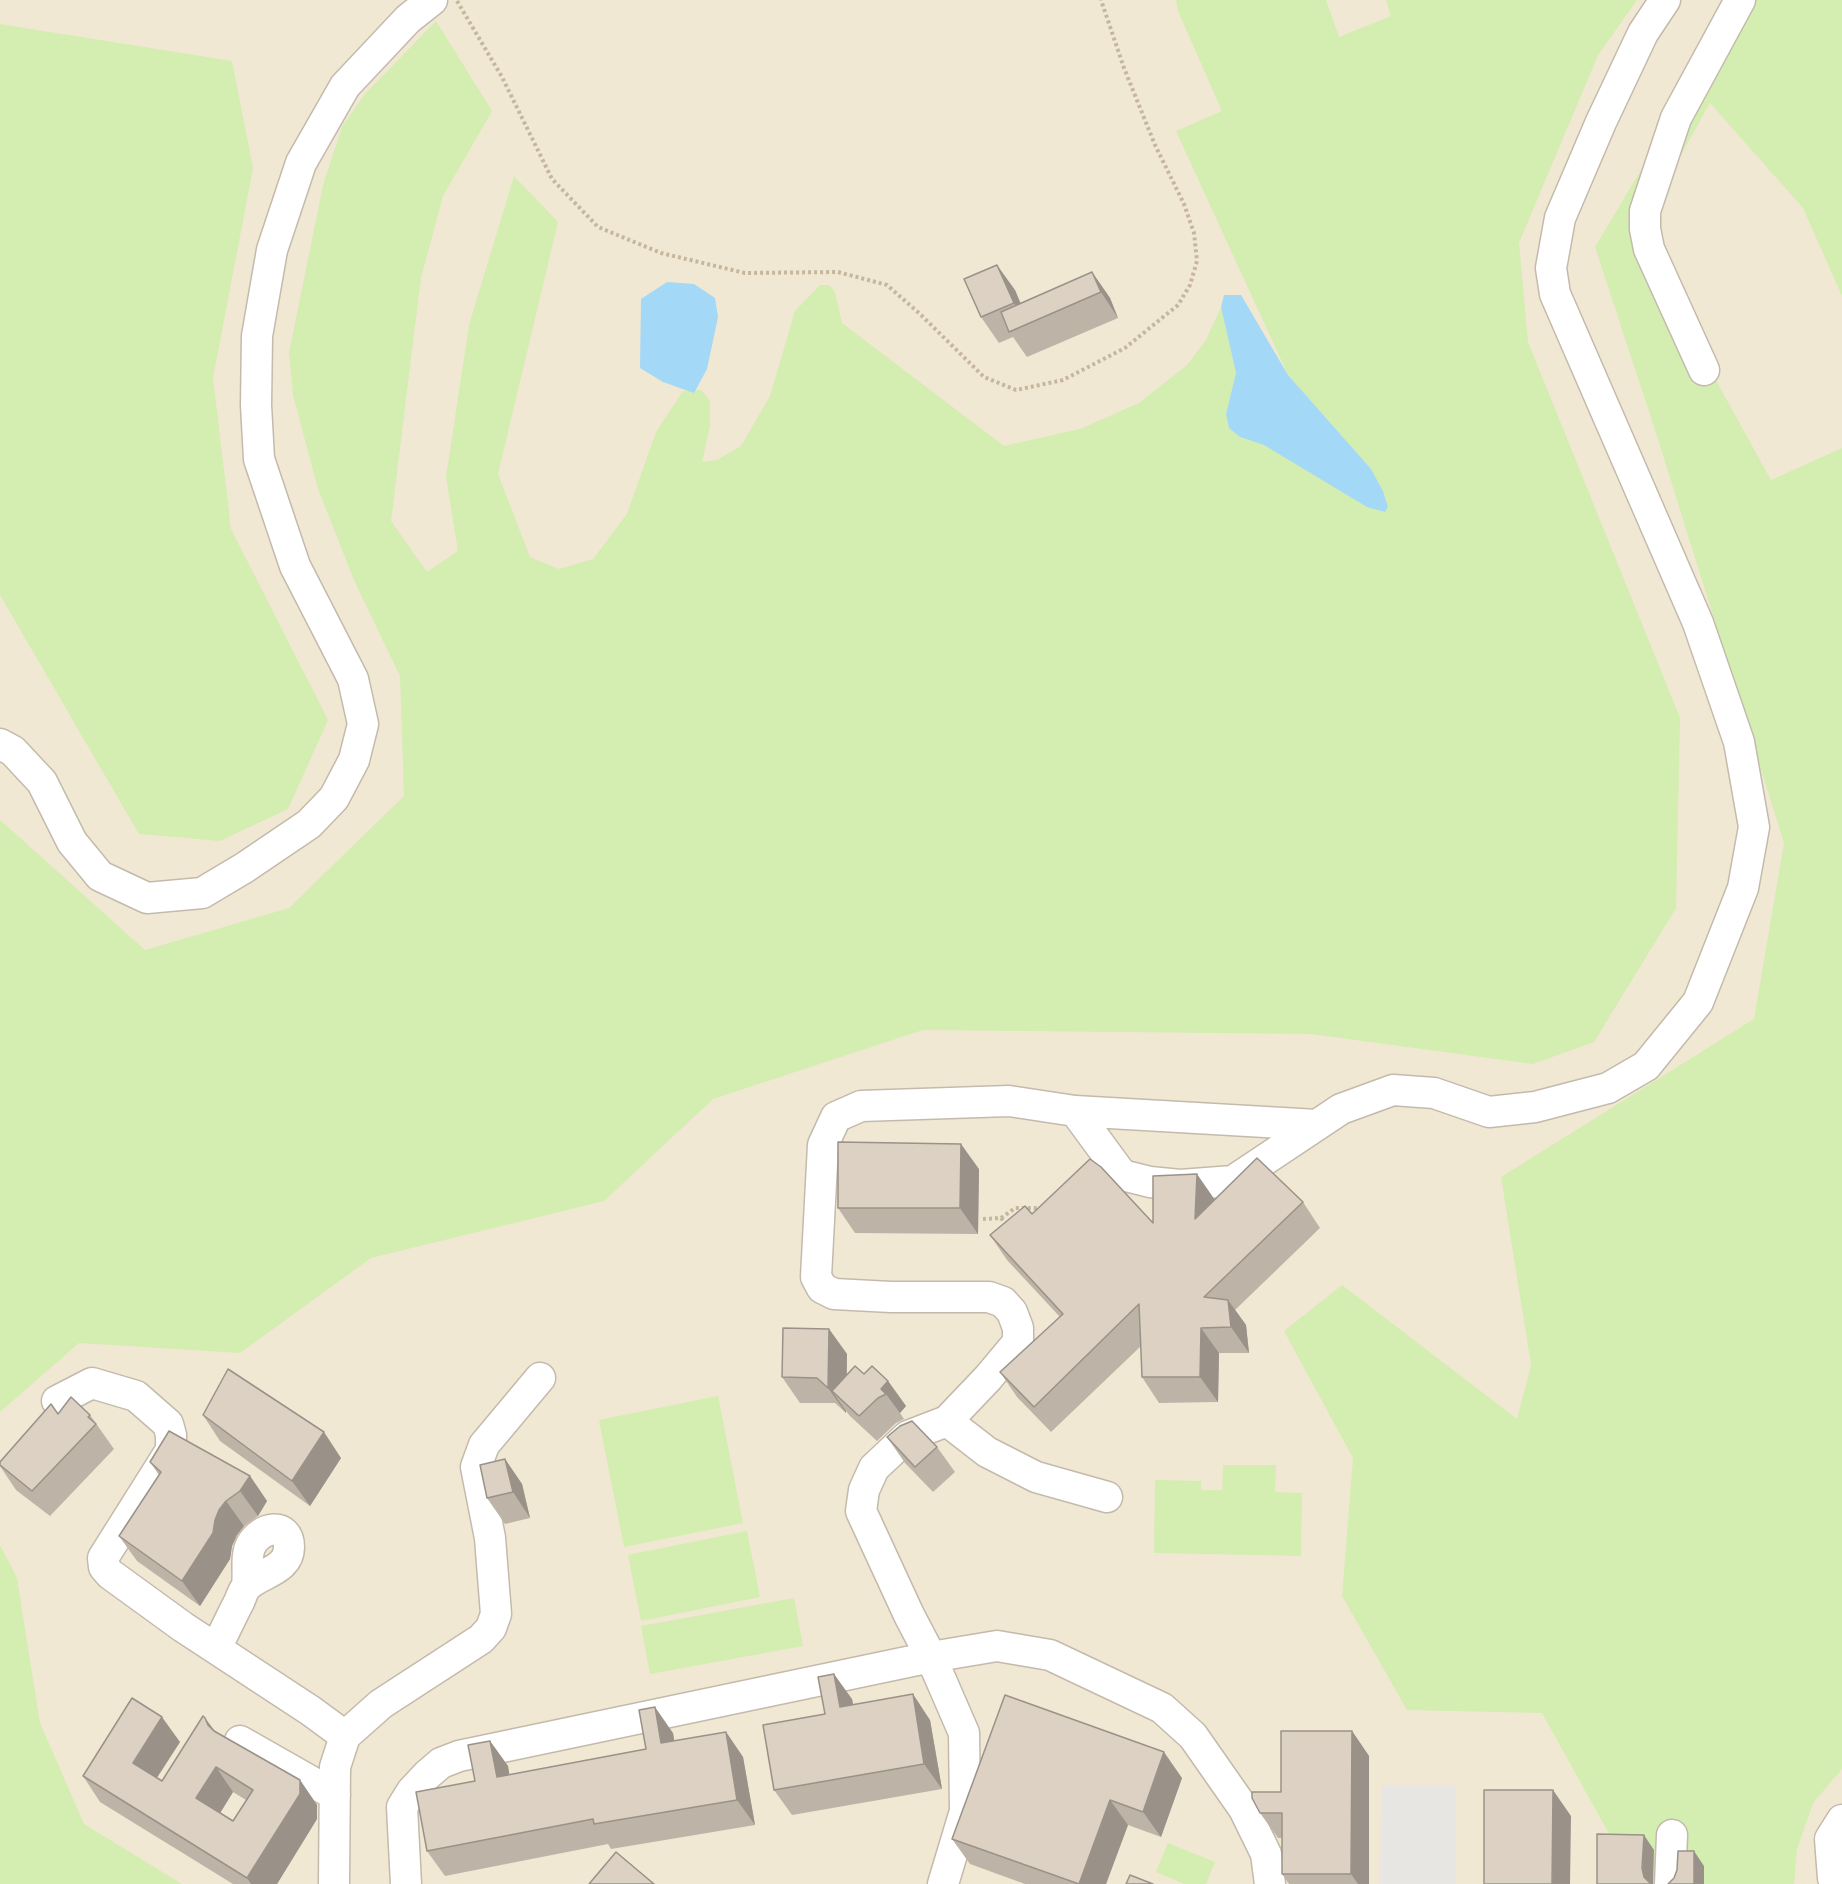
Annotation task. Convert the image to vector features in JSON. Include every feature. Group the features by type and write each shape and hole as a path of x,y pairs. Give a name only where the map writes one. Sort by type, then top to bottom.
{"street":[{"path":"0,744 13,751 42,782 72,842 100,876 147,898 202,894 309,824 334,798 354,760 363,724 353,679 295,566 259,459 256,405 257,336 272,250 301,163 345,86 408,19 432,0"},
{"path":"1075,1111 1122,1175 1150,1182 1180,1185 1233,1181 1341,1109 1393,1090 1434,1093 1489,1112 1535,1107 1608,1088 1646,1066 1698,1002 1743,888 1754,827 1739,742 1698,623 1555,294 1551,268 1560,218 1601,122 1643,33 1665,0"},
{"path":"1704,370 1649,249 1645,229 1645,211 1676,118 1740,0"},
{"path":"943,1884 965,1811 964,1733 931,1657 861,1511 864,1490 874,1468 908,1436 947,1421 1018,1342 1018,1328 1012,1312 1003,1302 989,1297 834,1294 822,1288 816,1277 823,1145 836,1117 861,1106 1009,1101 1075,1111 1317,1125"},
{"path":"334,1884 335,1767 345,1736 381,1704 481,1639 491,1628 496,1614 490,1538 476,1467 484,1445 540,1378"},
{"path":"57,1401 92,1383 136,1396 168,1424 171,1450 102,1558 104,1567 110,1574 183,1627 345,1736"},
{"path":"947,1421 987,1452 1036,1477 1107,1497"},
{"path":"216,1648 247,1586"},
{"path":"406,1884 402,1807 412,1791 441,1763 459,1756 931,1657 997,1646 1050,1655 1162,1708 1193,1736 1244,1809 1266,1854 1270,1884"},
{"path":"240,1741 335,1796"},
{"path":"1837,1878 1830,1839 1842,1820"},
{"path":"1670,1884 1672,1834"}],"path":[{"path":"456,0 502,77 552,178 598,227 661,253 746,273 838,272 887,285 984,377 1016,390 1063,380 1125,348 1178,305 1190,285 1197,261 1194,233 1184,204 1155,145 1124,68 1101,0"},
{"path":"983,1219 1001,1218 1015,1208 1047,1208"},
{"path":"1001,1218 1008,1227"}],"shaded area":[{"path":"0,0 1842,0 1842,1884 0,1884"},
{"path":"1381,1785 1456,1785 1456,1884 1380,1884"}],"green space":[{"path":"1176,0 1326,0 1339,37 1391,16 1386,0 1637,0 1598,55 1519,243 1528,342 1680,718 1676,908 1594,1042 1533,1064 1311,1034 923,1030 713,1099 604,1201 371,1258 240,1353 79,1343 0,1412 0,820 145,950 289,908 404,796 400,676 354,580 318,489 293,395 289,353 323,185 342,127 364,95 436,21 492,111 443,196 421,278 391,521 427,572 458,551 446,477 469,325 514,176 558,222 498,474 530,557 559,569 593,559 627,514 656,432 683,391 701,390 710,401 710,426 702,462 717,460 741,446 770,396 795,311 820,285 829,285 835,292 842,323 1004,446 1080,429 1139,403 1187,365 1206,340 1221,307 1236,373 1226,414 1240,437 1264,445 1385,512 1388,507 1383,491 1371,469 1288,375 1176,131 1222,111 1178,11"},
{"path":"1743,0 1842,0 1842,296 1803,208 1710,103 1636,236 1771,480 1842,448 1842,1769 1813,1803 1797,1849 1794,1884 1637,1884 1542,1713 1407,1710 1342,1596 1353,1458 1284,1331 1342,1285 1517,1419 1531,1365 1501,1177 1754,1019 1784,843 1657,436 1595,247"},
{"path":"0,24 232,61 253,168 213,378 231,529 328,720 288,809 220,841 139,834 0,595"},
{"path":"718,1396 743,1523 624,1547 599,1420"},
{"path":"1223,1465 1276,1465 1275,1492 1302,1493 1301,1556 1154,1553 1155,1480 1201,1481 1201,1490 1222,1490"},
{"path":"747,1531 760,1597 641,1621 628,1555"},
{"path":"0,1545 17,1578 40,1723 84,1824 182,1884 0,1884"},
{"path":"794,1598 803,1646 650,1674 641,1626"},
{"path":"1168,1843 1215,1862 1206,1884 1184,1884 1156,1872"}],"water":[{"path":"667,282 694,284 715,298 718,317 707,369 694,393 663,382 640,368 641,299"},
{"path":"1224,295 1241,295 1288,375 1371,469 1383,491 1388,507 1385,512 1367,507 1264,445 1240,437 1229,428 1226,414 1236,373 1221,307"}],"building":[{"path":"997,265 1014,303 981,317 964,279"},
{"path":"1092,272 1101,292 1009,332 1001,312"},
{"path":"838,1142 961,1144 960,1208 838,1208"},
{"path":"1257,1158 1303,1202 1204,1297 1228,1300 1231,1327 1201,1328 1200,1377 1142,1377 1139,1304 1034,1407 1000,1372 1063,1314 990,1235 1025,1206 1032,1214 1090,1159 1101,1167 1153,1223 1153,1176 1197,1174 1195,1219"},
{"path":"783,1328 829,1329 828,1388 817,1378 782,1377"},
{"path":"855,1366 864,1374 872,1366 888,1381 881,1389 886,1394 878,1398 859,1416 832,1391"},
{"path":"228,1369 324,1432 292,1481 203,1415"},
{"path":"71,1397 96,1424 32,1491 0,1465 0,1462 51,1404 58,1414"},
{"path":"912,1421 937,1447 915,1467 887,1437 900,1426"},
{"path":"169,1431 250,1476 240,1491 226,1501 219,1510 213,1533 182,1581 119,1536 161,1472 150,1462"},
{"path":"505,1459 513,1492 487,1498 480,1465"},
{"path":"834,1674 840,1707 913,1694 924,1764 774,1790 763,1725 825,1714 818,1677"},
{"path":"1005,1695 1164,1752 1143,1812 1110,1800 1079,1884 952,1839"},
{"path":"132,1698 162,1717 133,1763 162,1781 203,1716 214,1731 300,1780 300,1794 247,1878 83,1776","holes":["216,1767 253,1790 233,1821 196,1798"]},
{"path":"655,1707 661,1743 726,1732 737,1800 594,1824 593,1819 427,1851 416,1792 475,1781 468,1745 490,1741 497,1777 646,1749 639,1710"},
{"path":"1281,1731 1352,1731 1351,1874 1282,1874 1282,1813 1260,1813 1252,1798 1252,1792 1281,1792"},
{"path":"1484,1790 1553,1790 1552,1884 1484,1884"},
{"path":"1597,1834 1644,1835 1642,1868 1644,1877 1652,1884 1597,1884"},
{"path":"1678,1851 1694,1851 1694,1884 1668,1884 1674,1878 1677,1870"},
{"path":"616,1852 654,1884 589,1884"},
{"path":"1130,1875 1153,1884 1126,1884"}]}
